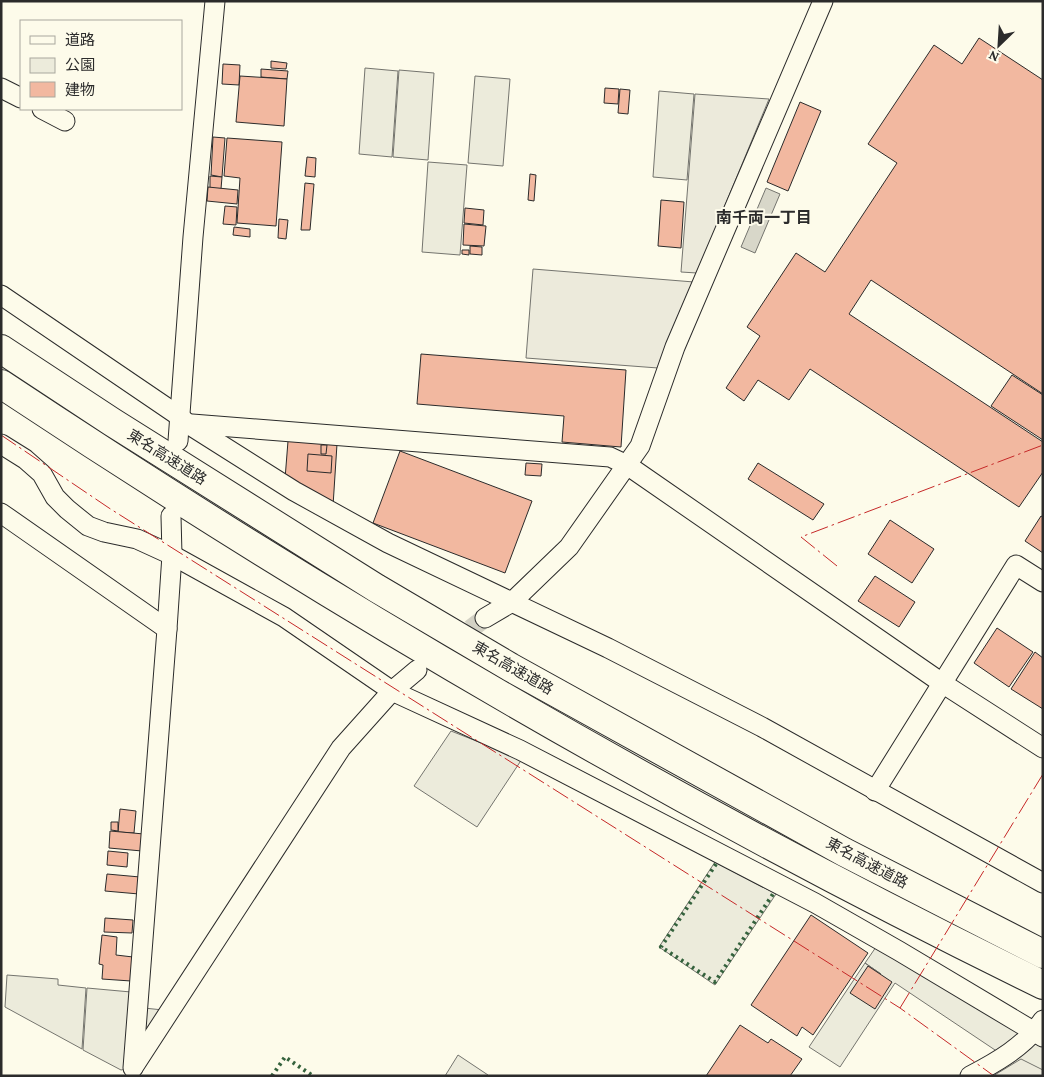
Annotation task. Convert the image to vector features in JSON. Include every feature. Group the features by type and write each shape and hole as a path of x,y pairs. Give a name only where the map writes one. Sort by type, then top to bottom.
{"highway":[{"name":"東名高速道路","path":"1,349 112,422 368,583 510,667 844,852 1043,954"},
{"name":"東名高速道路","path":"1,384 95,446 342,601 609,758 940,935 1043,986"}],"street":[{"path":"178,441 184,420 215,1"},
{"path":"485,618 512,602 569,548 640,446 675,347 823,1"},
{"path":"1,88 20,98"},
{"path":"44,110 65,121"},
{"path":"1,295 184,420 311,501 388,543 608,648 762,727 1043,883"},
{"path":"184,420 610,457 627,465 942,683 1043,748"},
{"path":"1,444 25,459 42,474 55,497 66,509 88,526 104,532 137,538 172,555 284,617 392,691 520,750 815,903 1040,1030 999,1061 970,1076"},
{"path":"1,513 167,628"},
{"path":"131,1072 167,628 172,555 171,516"},
{"path":"875,791 1016,565 1043,582"},
{"path":"131,1072 341,748 392,691 417,670"}],"green space":[{"path":"365,68 398,71 392,157 359,154"},
{"path":"399,70 434,73 428,160 393,157"},
{"path":"475,76 510,79 503,166 468,163"},
{"path":"659,91 694,94 687,180 653,177"},
{"path":"428,162 467,165 460,255 422,252"},
{"path":"451,731 522,759 477,827 414,786"},
{"path":"715,862 776,894 715,985 659,947"},
{"path":"876,947 1023,1034 1001,1054 895,983 840,1067 809,1047"},
{"path":"7,975 58,979 58,985 86,988 82,1049 5,1007"},
{"path":"87,988 131,992 126,1069 121,1070 83,1050"},
{"path":"144,1008 163,1010 140,1044"},
{"path":"1034,1043 1043,1046 1043,1076 983,1076"},
{"path":"458,1055 488,1075 445,1076"}],"shaded area":[{"path":"695,94 769,99 697,273 681,272"},
{"path":"766,188 780,194 755,253 741,247"},
{"path":"533,269 694,282 658,368 526,358"},
{"path":"1021,1059 1043,1070 1043,1076 993,1076"}],"building":[{"path":"979,38 1043,80 1043,394 871,280 849,314 1043,442 1043,472 1019,507 810,369 789,400 758,380 744,401 726,388 760,336 747,327 796,253 825,272 897,163 868,144 934,45 962,64"},
{"path":"271,61 287,63 286,69 271,68"},
{"path":"223,64 240,65 239,85 222,84"},
{"path":"261,69 288,71 287,79 261,77"},
{"path":"240,76 287,79 284,126 236,122"},
{"path":"605,88 619,89 618,104 604,103"},
{"path":"620,89 630,90 628,114 618,113"},
{"path":"800,102 821,111 788,191 767,182"},
{"path":"213,137 225,138 222,177 211,175"},
{"path":"227,138 282,142 276,226 237,223 240,178 224,176"},
{"path":"307,157 316,158 315,177 305,176"},
{"path":"530,174 536,175 534,201 528,200"},
{"path":"210,176 222,177 221,189 210,188"},
{"path":"305,183 314,184 310,230 301,230"},
{"path":"208,187 238,190 237,204 207,201"},
{"path":"661,200 684,202 681,248 658,246"},
{"path":"225,206 237,207 236,225 223,224"},
{"path":"465,208 484,210 483,225 464,223"},
{"path":"279,219 288,220 286,239 278,238"},
{"path":"464,224 486,226 484,246 463,245"},
{"path":"234,227 250,229 250,237 233,235"},
{"path":"470,246 482,247 482,255 470,254"},
{"path":"462,250 469,250 469,255 462,254"},
{"path":"421,354 626,370 621,447 562,442 564,416 417,404"},
{"path":"1012,375 1043,395 1043,440 991,406"},
{"path":"288,441 337,444 333,506 285,479"},
{"path":"321,445 327,445 326,454 321,454"},
{"path":"400,451 532,501 505,573 373,523"},
{"path":"308,454 332,456 331,473 307,471"},
{"path":"526,463 542,464 541,476 525,475"},
{"path":"758,463 824,504 813,520 748,479"},
{"path":"1041,516 1043,517 1043,553 1025,541"},
{"path":"890,520 934,549 912,583 868,554"},
{"path":"875,576 915,602 899,627 858,601"},
{"path":"997,628 1033,652 1009,687 974,663"},
{"path":"1035,652 1043,658 1043,709 1011,689"},
{"path":"120,809 136,811 134,833 118,832"},
{"path":"111,822 118,822 118,831 111,830"},
{"path":"110,831 144,834 142,851 109,848"},
{"path":"108,851 128,853 127,867 107,865"},
{"path":"107,874 140,877 139,894 105,891"},
{"path":"811,915 868,953 813,1035 802,1027 797,1036 751,1005"},
{"path":"105,918 133,920 132,933 104,932"},
{"path":"102,935 117,937 116,955 133,957 131,981 102,979 103,965 99,964"},
{"path":"868,966 892,982 875,1009 850,993"},
{"path":"740,1025 768,1043 771,1039 802,1059 790,1076 706,1076"}],"tunnel":[{"path":"426,663 485,618"}],"hedge":[{"path":"716,864 661,947 715,982 773,894"},
{"path":"272,1076 285,1057 313,1076"}],"power":[{"path":"1,435 109,508 900,1008 994,1076"},
{"path":"837,566 801,537 1043,445"},
{"path":"900,1008 1043,774"}],"district":[{"name":"南千両一丁目","path":"764,217"}]}
